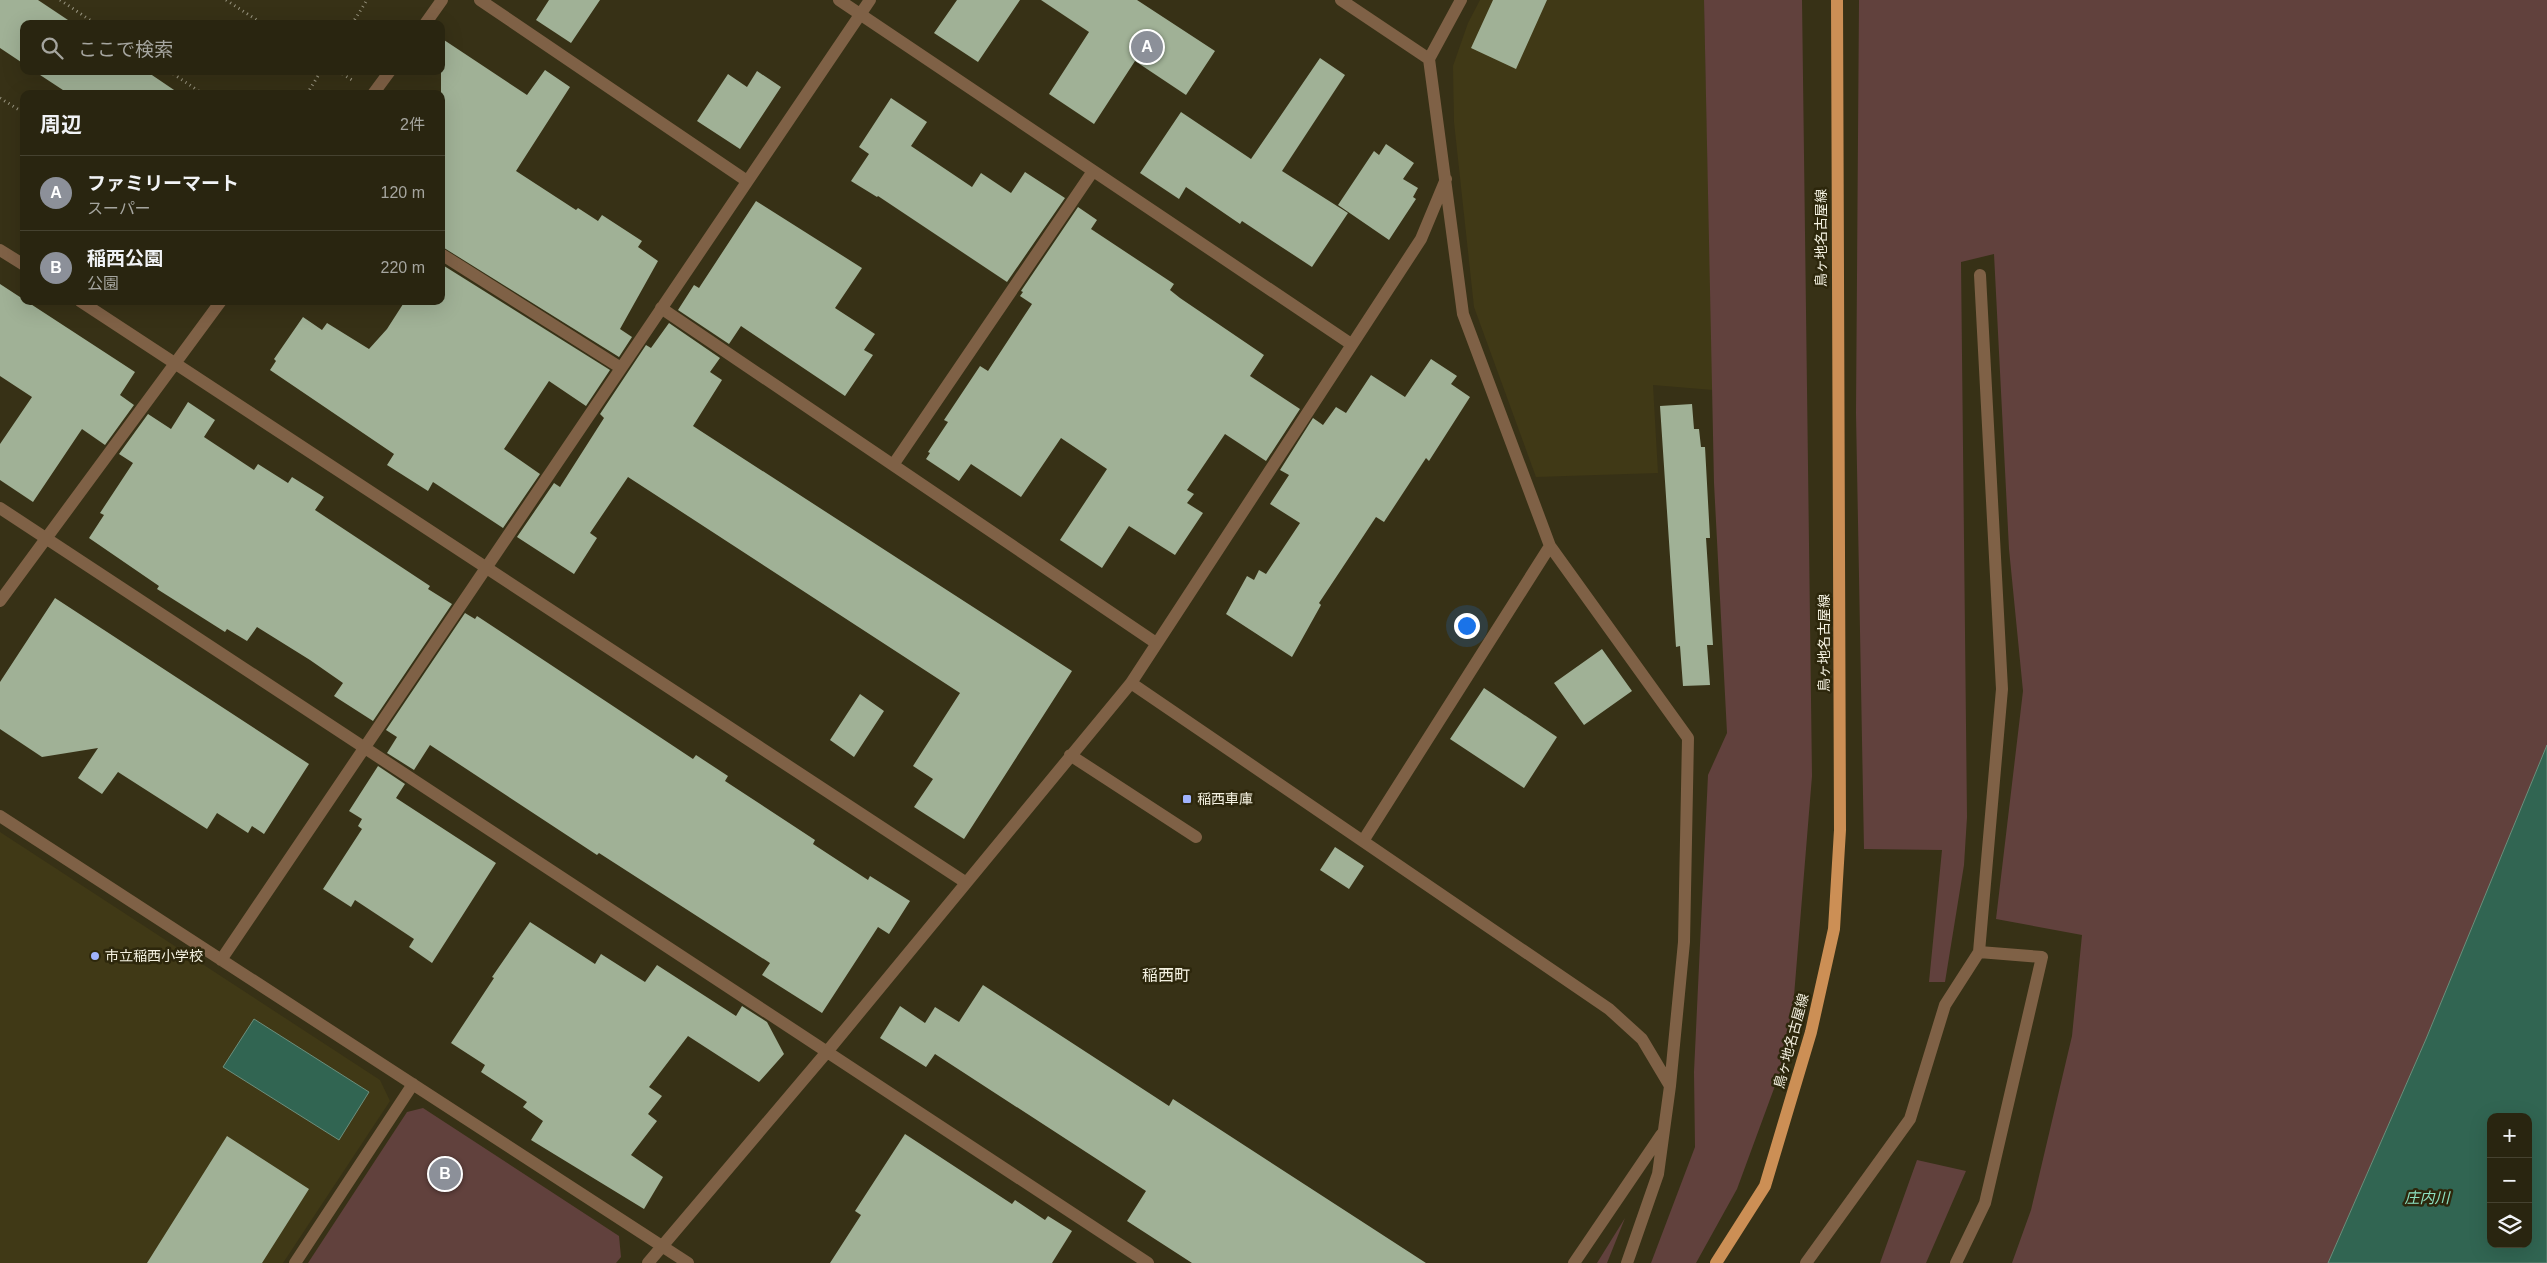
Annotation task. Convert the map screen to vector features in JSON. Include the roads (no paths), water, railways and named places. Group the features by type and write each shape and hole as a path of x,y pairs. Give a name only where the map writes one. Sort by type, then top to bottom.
{"main road":[{"name":"鳥ヶ地名古屋線","path":"1716,1263 1764,1186 1811,1032 1834,929 1840,830 1837,0"}],"street":[{"path":"428,20 442,0"},
{"path":"480,0 748,181"},
{"path":"839,0 1351,344"},
{"path":"221,960 870,0"},
{"path":"1341,0 1429,59"},
{"path":"1461,0 1429,59 1464,314 1550,546 1688,738 1684,942 1670,1086 1662,1133 1658,1174 1627,1263"},
{"path":"376,90 387,75"},
{"path":"893,465 1094,171"},
{"path":"648,1263 826,1053 965,882 1131,683 1421,239 1446,179"},
{"path":"0,250 20,262"},
{"path":"445,257 621,368"},
{"path":"1806,1263 1910,1119 1945,1005 1979,952 2002,690 1980,275"},
{"path":"86,305 485,569 965,882"},
{"path":"0,601 218,305"},
{"path":"661,308 1156,644"},
{"path":"0,508 1148,1263"},
{"path":"1363,841 1550,546"},
{"path":"1131,683 1609,1009 1642,1039 1670,1086"},
{"path":"1070,755 1196,838"},
{"path":"0,816 688,1263"},
{"path":"1956,1263 1985,1203 2042,957 1979,952"},
{"path":"295,1263 413,1084"},
{"path":"1574,1263 1662,1133"}],"water":[{"name":"庄内川","path":"2547,745 2547,1263 2328,1263 2426,1039"},
{"path":"254,1019 369,1092 339,1140 223,1067"}],"place":[{"name":"ファミリーマート","path":"1147,47"},
{"name":"稲西車庫","path":"1187,799"},
{"name":"市立稲西小学校","path":"95,956"},
{"name":"稲西公園","path":"445,1174"}],"district":[{"name":"稲西町","path":"1166,975"}]}
